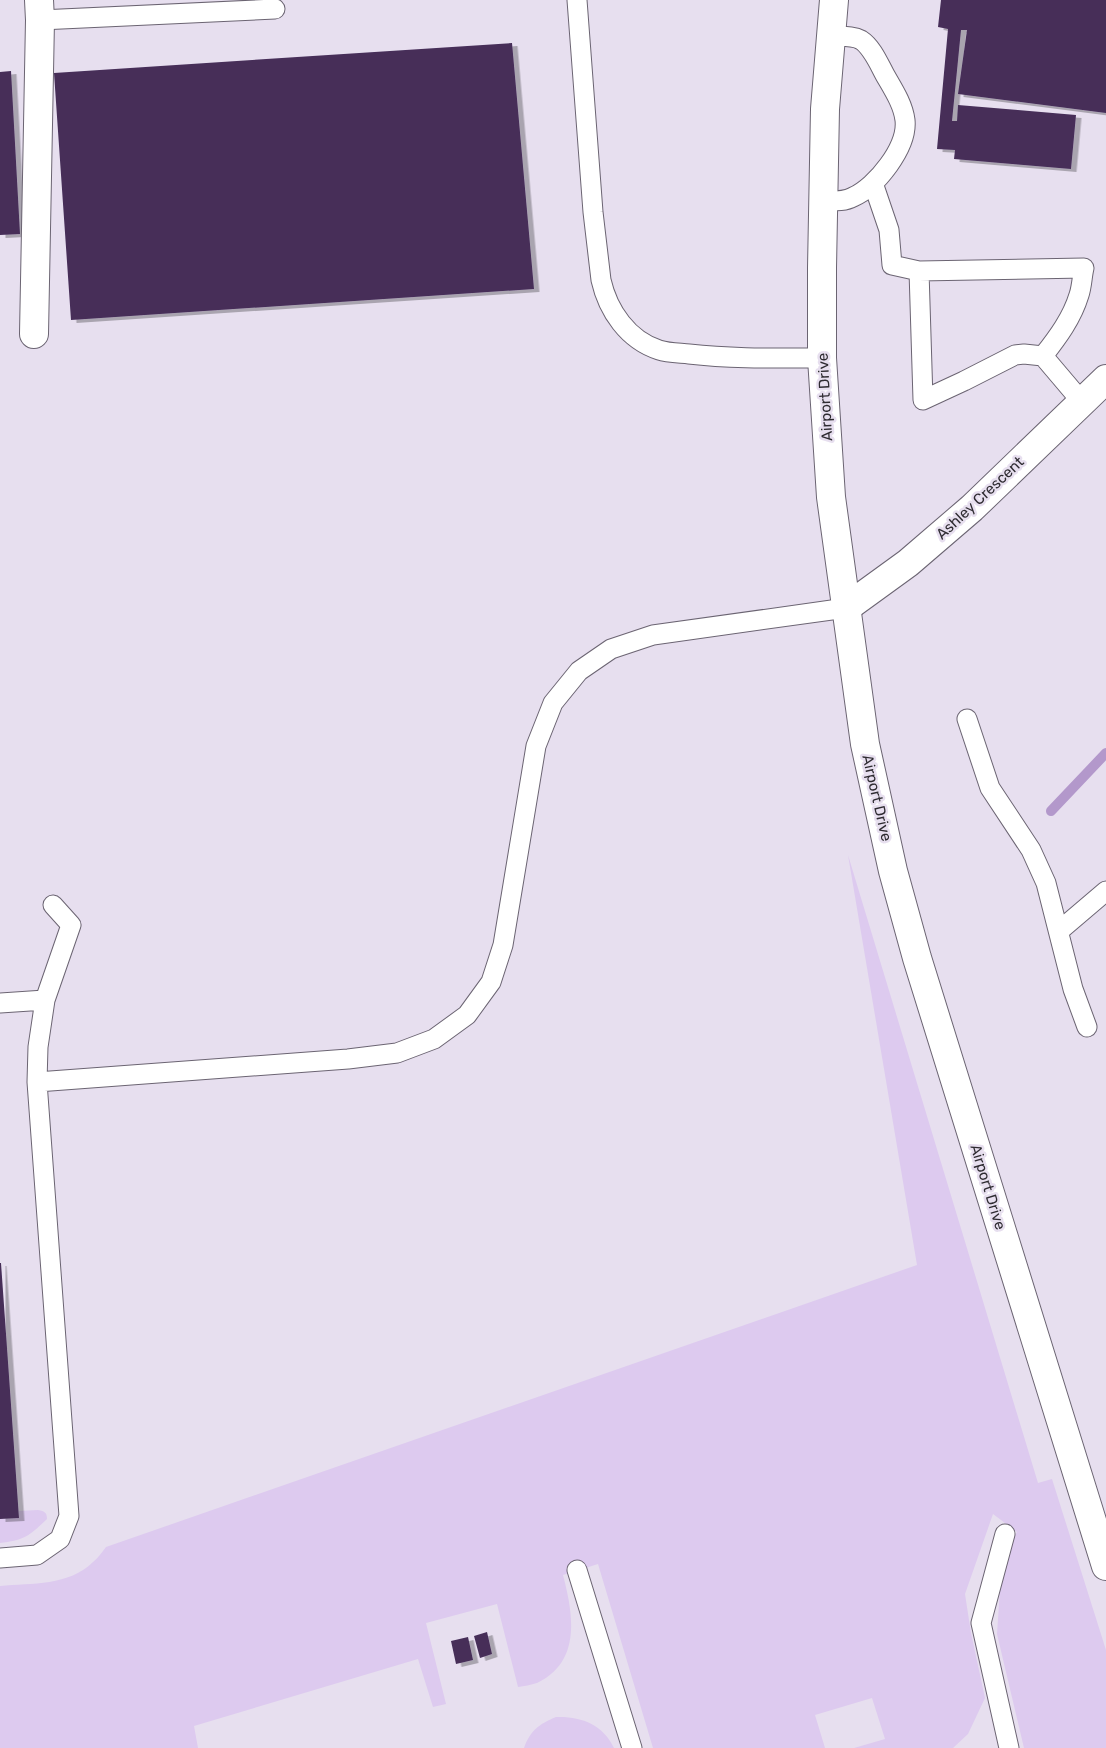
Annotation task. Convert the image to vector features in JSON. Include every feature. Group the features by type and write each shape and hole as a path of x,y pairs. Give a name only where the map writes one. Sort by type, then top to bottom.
{"street":[{"name":"Airport Drive","path":"834,0 826,109 823,201 822,358 832,498 865,744 896,879 917,958 1106,1566"},
{"path":"34,334 39,10"},
{"name":"Ashley Crescent","path":"846,608 908,563 958,520 1106,379"}],"lane":[{"path":"577,0 593,212 601,280 603,290 618,319 632,336 660,350 711,356 822,358"},
{"path":"39,10 275,9"},
{"path":"823,201 847,200 865,191 893,158 900,144 905,122 904,112 898,98 870,50 862,41 854,38 830,36"},
{"path":"873,183 889,230 892,266 919,271 1084,268 1080,294 1071,316 1057,339 1043,356"},
{"path":"919,271 923,400 964,382 1015,355 1024,354 1043,356 1082,402"},
{"path":"37,1082 348,1059 397,1053 434,1039 467,1015 491,982 503,945 536,746 553,703 579,672 611,648 653,636 846,608"},
{"path":"967,719 990,788 1031,850 1046,883 1073,989 1087,1027"},
{"path":"1059,931 1106,891"},
{"path":"0,1558 37,1555 60,1540 69,1516 37,1082 38,1047 45,1000 72,925 53,905"},
{"path":"0,1002 45,1000"},
{"path":"1005,1534 981,1623 1009,1748"},
{"path":"577,1570 632,1748"}],"shaded area":[{"path":"848,855 1038,1483 1052,1479 1106,1650 1106,1748 1024,1748 997,1634 1000,1589 1007,1548 1017,1532 993,1514 965,1594 985,1698 968,1734 953,1748 854,1748 885,1739 872,1698 815,1715 825,1748 653,1748 598,1564 563,1575 571,1620 568,1650 561,1663 551,1674 537,1683 518,1687 497,1604 426,1623 446,1704 433,1707 418,1659 194,1726 198,1748 0,1748 0,1586 50,1582 73,1575 93,1562 106,1547 917,1265"},
{"path":"38,1510 47,1515 47,1519 36,1530 21,1539 0,1543 0,1519 19,1518 19,1511"},
{"path":"556,1717 574,1718 590,1723 604,1733 614,1748 524,1748 529,1737 536,1729"}],"building":[{"path":"941,0 1106,0 1106,113 958,94 967,30 961,30 952,121 957,121 958,105 1076,115 1071,169 954,159 955,150 937,149 948,29 938,27"},
{"path":"512,43 534,289 71,320 54,73"},
{"path":"11,71 20,234 0,235 0,72"},
{"path":"0,1263 19,1518 0,1519"},
{"path":"487,1632 492,1654 480,1658 474,1636"},
{"path":"468,1637 473,1660 456,1664 451,1641"}],"waterway":[{"path":"1051,811 1106,753"}]}
